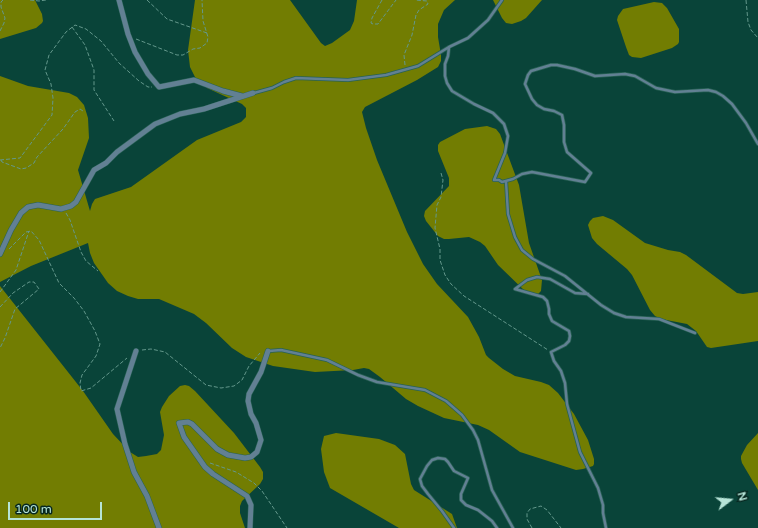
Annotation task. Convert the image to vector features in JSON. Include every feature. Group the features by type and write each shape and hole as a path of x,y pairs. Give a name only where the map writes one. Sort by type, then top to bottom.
{"street":[{"path":"119,0 128,35 135,52 144,68 158,86 194,80 222,91 243,96"},
{"path":"0,254 21,213 28,208 38,205 63,209 71,206 76,202 94,170 106,163 117,152 156,124 180,114 204,109 253,93"},
{"path":"136,351 117,409 125,444 134,472 147,496 159,528"},
{"path":"250,528 251,505 247,496 213,474 205,467 184,437 179,423 188,422 192,424 217,449 228,455 251,457 257,452 261,440 256,423 251,414 248,401 249,394 261,372 268,351"}],"lane":[{"path":"253,93 272,88 296,78 348,80 405,71 418,66 449,47 468,38 488,20 502,0"},
{"path":"449,47 445,64 445,76 452,91 493,113 504,124 508,136 505,153 494,180 499,180 502,182 513,179 522,174 532,172 584,182 591,173 567,152 564,142 564,125 562,115 537,105 532,99 525,84 531,71 557,65 595,76 625,74 635,76 656,88 675,92 708,90 716,92 724,96 732,104 746,123 758,144"},
{"path":"506,180 508,214 515,237 522,250 533,259 565,276 601,305 614,313 626,317 659,319 695,333"},
{"path":"588,294 575,293 550,279 537,276 527,280 516,289 543,297 547,301 549,314 552,321 569,331 569,342 550,352 561,371 565,383 569,411 580,452 598,488 603,505 606,528"},
{"path":"268,351 281,350 327,360 358,375 377,382 425,390 446,401 462,415 473,430 478,440 492,490 513,528"},
{"path":"454,528 422,486 420,478 432,460 438,458 445,459 454,471 468,478 461,494 461,500 466,505 478,510 492,521 497,528"}],"path":[{"path":"0,32 4,24 4,18 0,7 3,0"},
{"path":"30,0 46,0"},
{"path":"147,0 167,19 207,33"},
{"path":"128,35 177,55 183,55 193,49 200,48 207,43 208,37 203,21 202,0"},
{"path":"382,0 372,18 371,23 373,24 378,24 396,0"},
{"path":"405,71 404,55 412,35 416,15 419,10 428,4 427,2 415,0"},
{"path":"746,0 748,22 751,30 758,38"},
{"path":"0,160 20,158 52,115 53,98 46,70 47,62 49,55 58,42 75,25 80,26 101,41 119,63 139,81 148,87 158,86"},
{"path":"72,27 85,45 94,70 94,90 114,121"},
{"path":"0,160 21,169 26,168 34,163 37,157 63,129 75,112 80,109 83,110"},
{"path":"441,173 443,180 437,205 435,228 440,249 440,260 445,275 451,284 464,296 550,352"},
{"path":"63,209 70,220 80,252 86,261 98,270"},
{"path":"0,254 7,251 26,232 30,231"},
{"path":"0,292 16,270 30,231"},
{"path":"30,231 32,231 39,240 59,283 84,311 100,344 96,356 82,375 80,392 91,388 136,351 151,349 165,352 206,385 221,388 234,386 242,380 249,366 259,354 268,351"},
{"path":"0,307 14,293 29,282 34,282 39,289 15,309 0,348"},
{"path":"200,460 236,472 254,483 262,491 287,528"},
{"path":"532,528 527,519 527,513 530,509 541,506 547,510 561,528"}],"green space":[{"path":"0,0 35,0 42,14 42,23 36,28 0,39"},
{"path":"195,0 290,0 321,43 325,46 332,43 350,30 354,21 357,0 455,0 444,10 438,24 441,61 438,67 417,80 365,107 362,112 366,128 377,160 407,232 423,264 437,284 468,317 479,337 486,355 489,358 515,376 549,385 558,393 574,414 588,440 594,459 593,466 576,470 520,452 489,430 478,425 444,418 418,406 406,399 369,369 364,368 315,372 273,366 246,357 232,348 206,323 194,314 159,299 138,299 117,291 108,283 94,263 88,243 31,266 0,282 0,76 28,86 69,93 77,97 84,105 88,118 89,138 78,170 90,211 95,199 131,187 197,140 241,122 246,117 246,108 242,104 207,88 197,81 190,67 188,50"},
{"path":"493,0 542,0 526,18 512,24 506,23 502,18"},
{"path":"654,2 662,3 667,8 679,29 679,42 672,48 641,58 632,57 629,55 626,47 617,20 618,16 623,9"},
{"path":"487,126 496,129 500,134 519,185 529,243 542,280 541,291 538,294 528,294 498,265 485,246 480,242 469,237 444,239 438,236 426,221 424,216 425,211 449,186 449,178 438,151 438,145 440,142 465,129"},
{"path":"603,216 613,220 645,243 686,255 737,293 743,294 758,292 758,341 711,348 707,347 696,331 687,324 661,319 655,316 650,310 632,275 592,238 588,225 590,221 593,218"},
{"path":"0,286 83,391 113,434 130,452 138,457 157,454 161,450 164,435 160,412 169,396 180,386 185,385 189,386 195,391 234,433 263,472 263,479 260,484 242,501 240,506 240,513 245,528 0,528"},
{"path":"336,433 379,439 395,445 405,454 411,484 414,490 452,514 457,528 399,528 330,488 324,472 321,449 324,436"},
{"path":"758,433 758,490 742,463 741,456 747,445"}]}
